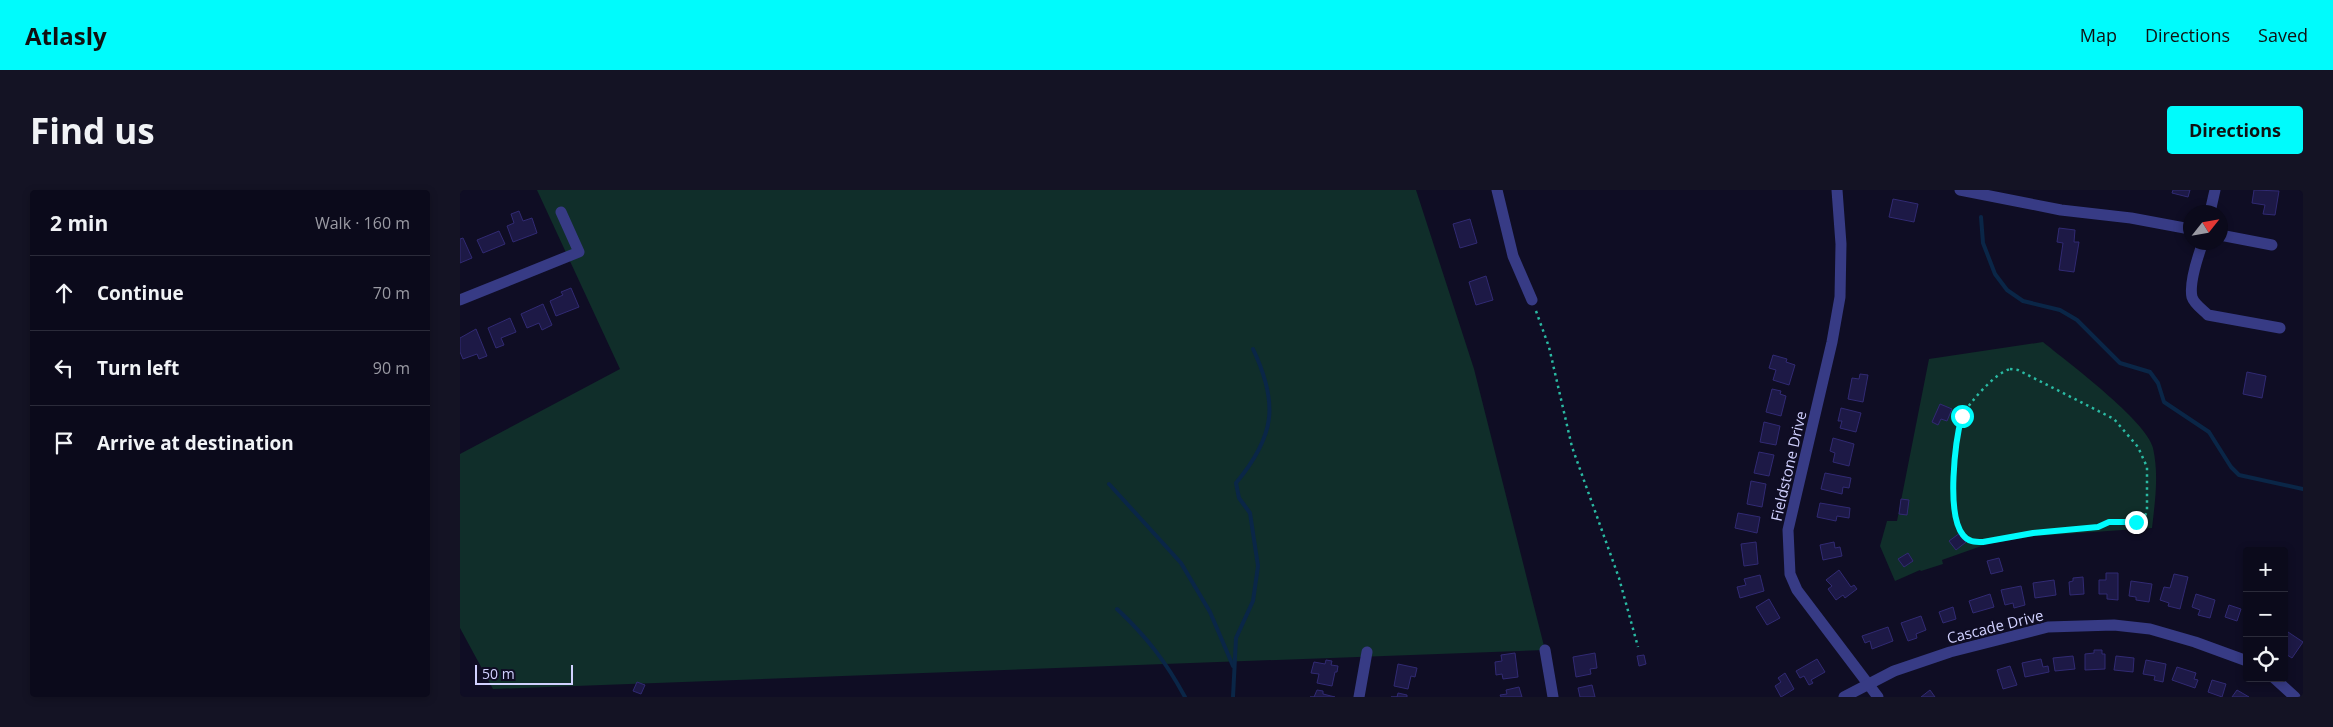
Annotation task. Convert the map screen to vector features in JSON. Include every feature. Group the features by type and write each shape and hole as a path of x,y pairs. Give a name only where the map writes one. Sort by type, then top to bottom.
{"street":[{"path":"1497,190 1513,256 1532,300"},
{"name":"Fieldstone Drive","path":"1837,190 1842,244 1840,297 1788,530 1790,574 1797,590 1878,697"},
{"path":"1960,190 2061,210 2131,218 2183,228"},
{"path":"2212,205 2215,190"},
{"path":"460,300 579,252 562,212"},
{"path":"2228,237 2272,245"},
{"path":"2200,250 2194,266 2192,298 2200,308 2208,315 2280,328"},
{"name":"Cascade Drive","path":"1844,697 1894,671 1950,652 2048,627 2114,625 2150,629 2195,642 2243,660"},
{"path":"1545,650 1553,697"},
{"path":"1359,697 1367,652"},
{"path":"2278,682 2295,697"}],"path":[{"path":"1532,300 1549,347 1572,447 1619,578 1638,647"},
{"path":"2018,370 2114,419 2138,447 2148,467 2147,511 2144,518 2136,522 2109,522 2098,527 2033,533 1983,542 1971,542 1963,536 1958,526 1954,507 1957,434 1962,416 1986,387 2003,371 2018,370"}],"green space":[{"path":"537,190 1416,190 1474,369 1545,650 493,689 460,628 460,454 620,369"},
{"path":"2043,342 2122,408 2147,436 2153,448 2156,468 2152,528 2035,536 1987,544 1942,560 1943,564 1920,570 1895,581 1880,546 1887,521 1897,521 1929,359"}],"building":[{"path":"2173,190 2190,190 2188,197 2172,193"},
{"path":"2254,190 2279,191 2275,215 2263,214 2265,205 2252,203"},
{"path":"1893,199 1918,204 1914,222 1889,217"},
{"path":"519,211 523,221 532,218 537,233 513,242 507,226 514,223 511,214"},
{"path":"1470,219 1477,243 1460,248 1453,224"},
{"path":"2059,228 2075,230 2074,242 2079,242 2074,272 2059,270 2063,243 2057,242"},
{"path":"499,231 505,244 483,253 477,240"},
{"path":"463,238 472,258 460,263 460,239"},
{"path":"1486,276 1493,300 1476,305 1469,282"},
{"path":"571,288 579,307 556,316 550,301 563,295 561,292"},
{"path":"543,304 552,325 542,330 539,323 527,328 521,314"},
{"path":"510,318 516,332 501,338 504,345 496,348 488,328"},
{"path":"476,329 487,356 479,359 477,354 463,359 460,352 460,338"},
{"path":"1773,355 1787,359 1786,362 1795,365 1789,385 1773,380 1776,370 1769,368"},
{"path":"2247,372 2266,376 2262,398 2243,394"},
{"path":"1860,374 1868,375 1863,402 1848,399 1852,378 1859,379"},
{"path":"1772,389 1781,391 1780,394 1786,396 1781,416 1766,412"},
{"path":"1940,404 1952,409 1947,421 1941,419 1938,425 1932,422"},
{"path":"1841,408 1861,413 1856,432 1840,428 1842,421 1838,421"},
{"path":"1764,422 1780,426 1776,445 1760,442"},
{"path":"1833,438 1854,444 1849,466 1833,462 1835,453 1830,451"},
{"path":"1759,452 1774,455 1769,476 1754,473"},
{"path":"1825,473 1851,478 1849,488 1843,487 1842,494 1821,489"},
{"path":"1751,481 1766,484 1762,507 1747,504"},
{"path":"1901,499 1909,500 1907,515 1899,514"},
{"path":"1820,503 1850,508 1849,518 1837,516 1836,521 1817,517"},
{"path":"1738,513 1760,517 1757,533 1735,528"},
{"path":"1960,533 1966,542 1956,550 1949,541"},
{"path":"1756,542 1758,564 1744,566 1741,544"},
{"path":"1834,542 1835,548 1840,547 1842,556 1823,560 1820,545"},
{"path":"1908,553 1913,561 1904,567 1898,559"},
{"path":"1999,558 2003,571 1991,574 1987,561"},
{"path":"1839,570 1851,587 1854,585 1857,589 1845,598 1843,595 1836,600 1828,589 1832,586 1826,580"},
{"path":"2106,573 2118,573 2118,600 2107,599 2107,594 2099,594 2099,580 2106,580"},
{"path":"2174,574 2188,577 2180,609 2168,606 2169,603 2160,600 2164,587 2170,588"},
{"path":"1760,575 1764,591 1740,598 1737,587 1746,585 1744,579"},
{"path":"2083,577 2084,594 2070,595 2069,582 2073,581 2073,578"},
{"path":"2054,580 2056,595 2035,598 2033,583"},
{"path":"2131,581 2152,584 2149,602 2136,600 2136,597 2129,596"},
{"path":"2021,586 2025,605 2014,608 2013,603 2005,605 2001,590"},
{"path":"1990,594 1994,607 1973,613 1969,601"},
{"path":"2196,594 2215,600 2210,618 2198,615 2200,610 2192,607"},
{"path":"1769,599 1780,618 1767,625 1756,607"},
{"path":"2229,605 2241,609 2237,621 2225,617"},
{"path":"1953,607 1956,619 1943,623 1939,612"},
{"path":"1921,616 1926,630 1916,634 1917,638 1908,641 1901,623"},
{"path":"1888,627 1893,641 1872,649 1870,641 1865,643 1862,636"},
{"path":"2288,632 2303,642 2292,658 2288,656"},
{"path":"2094,650 2102,650 2102,654 2105,654 2105,669 2085,670 2085,654 2094,653"},
{"path":"1515,653 1518,677 1503,679 1502,674 1496,675 1495,662 1502,661 1501,655"},
{"path":"1595,653 1597,668 1590,669 1591,674 1576,677 1573,657"},
{"path":"1644,655 1646,664 1639,666 1637,656"},
{"path":"2073,656 2075,669 2055,671 2053,658"},
{"path":"2116,656 2134,658 2133,672 2114,670"},
{"path":"1817,659 1825,672 1811,680 1813,683 1809,685 1804,676 1800,678 1796,671"},
{"path":"2041,659 2043,667 2048,666 2049,672 2025,677 2022,663"},
{"path":"1326,660 1332,661 1331,665 1338,666 1332,686 1317,683 1319,674 1311,673 1314,662 1325,664"},
{"path":"2146,660 2166,664 2163,682 2154,680 2155,676 2143,674"},
{"path":"1398,664 1417,668 1415,677 1411,676 1408,689 1394,686"},
{"path":"2010,666 2017,685 2003,689 1997,670"},
{"path":"2177,667 2196,673 2194,679 2198,680 2195,688 2172,680"},
{"path":"1785,673 1794,689 1781,697 1775,686 1781,682 1778,678"},
{"path":"2212,680 2226,684 2222,697 2208,692"},
{"path":"637,682 645,685 641,694 633,691"},
{"path":"1592,685 1595,697 1580,697 1578,688"},
{"path":"1519,687 1522,697 1501,697 1500,695 1507,694 1506,690"},
{"path":"1317,690 1323,691 1323,694 1335,697 1314,697"},
{"path":"1930,690 1935,697 1921,697"},
{"path":"2237,690 2249,697 2232,697"},
{"path":"1398,693 1407,695 1407,697 1397,697"}],"waterway":[{"path":"1981,217 1983,243 1995,274 2007,290 2023,301 2060,310 2077,320 2120,363 2150,372 2158,383 2164,402 2209,432 2231,467 2239,475 2303,489"},
{"path":"1233,697 1236,638 1253,601 1258,566 1250,513 1239,498 1236,483 1259,450 1269,419 1267,387 1253,349"},
{"path":"1109,484 1181,563 1210,612 1233,666"},
{"path":"1117,609 1155,650 1171,672 1185,697"}],"route":[{"path":"1962,416 1957,434 1954,507 1958,526 1963,536 1971,542 1983,542 2074,528 2098,527 2109,522 2136,522"}]}
